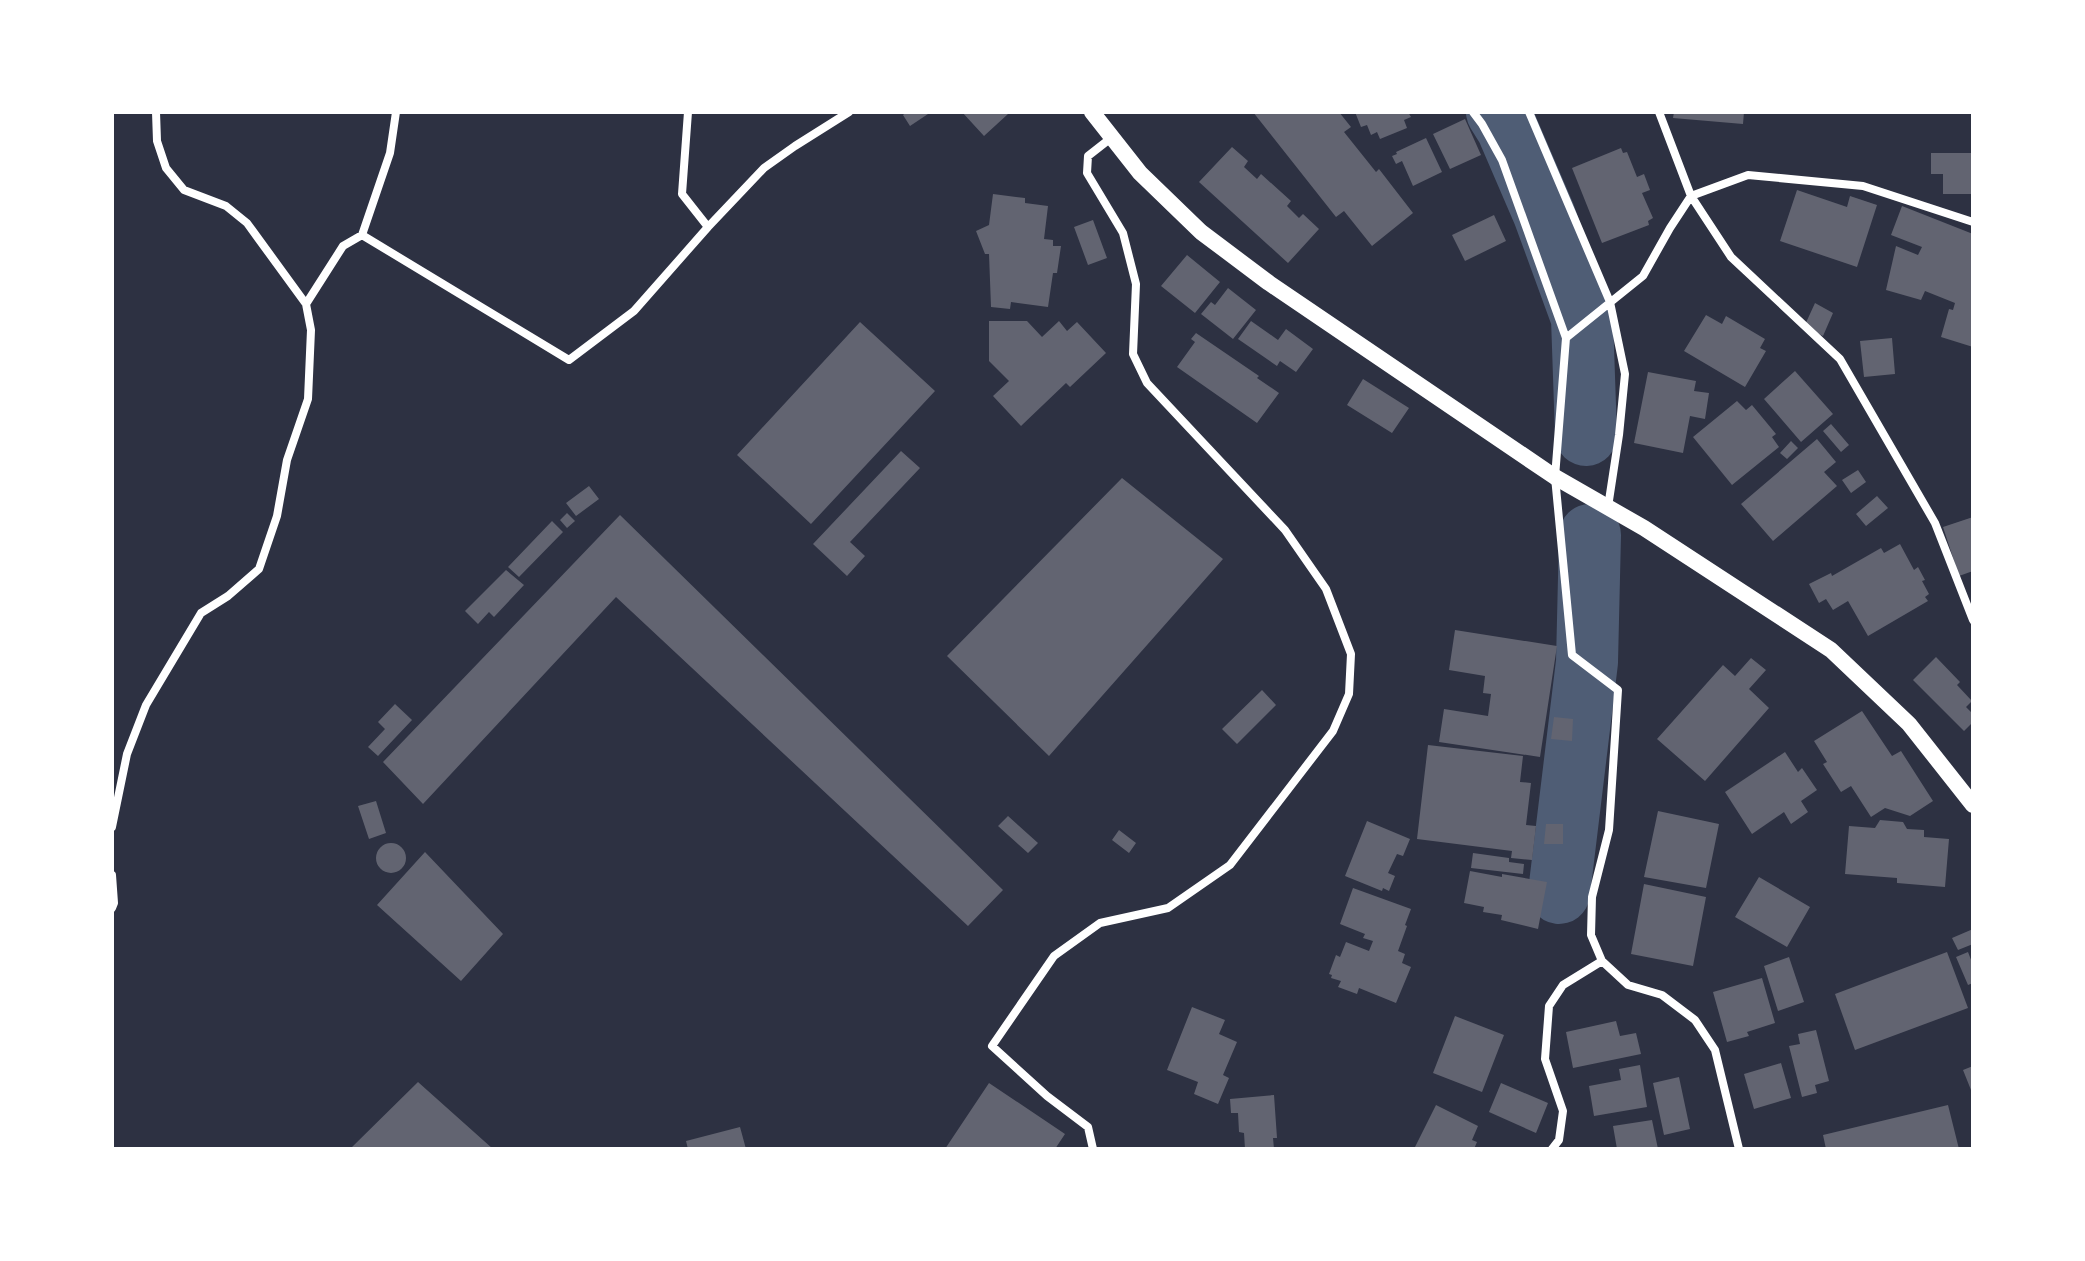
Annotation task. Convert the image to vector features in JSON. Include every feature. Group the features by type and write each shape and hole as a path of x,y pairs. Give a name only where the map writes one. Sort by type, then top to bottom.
{"main road":[{"path":"1092,112 1140,173 1201,232 1269,283 1555,477 1608,507 1831,650 1909,724 1973,805"}],"street":[{"path":"112,827 127,754 146,705 201,613 228,596 259,569 277,516 287,460 308,399 311,330 306,304 247,223 226,206 184,190 166,168 157,141 156,112"},
{"path":"306,304 343,246 362,235 390,153 396,112"},
{"path":"688,112 682,194 708,227"},
{"path":"362,235 569,360 634,311 764,168 849,112"},
{"path":"1473,112 1502,160 1566,338 1555,477 1572,655 1618,690 1609,830 1592,897 1591,935 1602,961 1628,985 1662,995 1695,1020 1715,1050 1739,1149"},
{"path":"1529,112 1610,302 1625,374 1608,507"},
{"path":"1659,112 1691,196 1731,257 1840,359 1935,523 1973,620"},
{"path":"1093,1149 1088,1127 1047,1096 992,1046 1054,956 1100,923 1168,908 1230,865 1333,731 1349,694 1351,654 1326,589 1285,530 1147,383 1133,354 1136,284 1123,233 1087,173 1088,156 1111,138"},
{"path":"1566,338 1643,276 1691,196 1748,175 1863,186 1973,222"},
{"path":"112,875 112,908"},
{"path":"1552,1149 1559,1140 1563,1111 1545,1059 1549,1006 1563,985 1602,961"}],"building":[{"path":"906,112 931,112 910,126 903,115"},
{"path":"962,112 1006,112 1008,114 984,136"},
{"path":"1253,112 1339,112 1351,127 1344,132 1376,172 1379,169 1413,213 1372,246 1344,211 1336,217"},
{"path":"1355,112 1408,112 1411,117 1404,120 1407,128 1380,139 1377,132 1371,135 1367,125 1361,127"},
{"path":"1674,112 1744,112 1743,124 1673,118"},
{"path":"1465,119 1481,155 1450,169 1433,134"},
{"path":"1426,138 1442,172 1413,186 1402,161 1396,164 1392,156"},
{"path":"1232,147 1248,161 1244,167 1257,179 1261,174 1291,201 1287,206 1299,218 1303,214 1319,229 1288,263 1199,182"},
{"path":"1621,148 1623,153 1627,152 1637,177 1644,174 1650,190 1642,193 1653,218 1648,221 1649,225 1602,243 1572,168"},
{"path":"1931,153 1973,153 1973,194 1943,194 1943,174 1931,174"},
{"path":"1797,190 1847,207 1850,196 1877,205 1857,267 1780,241"},
{"path":"993,194 1025,198 1025,203 1048,206 1044,239 1053,240 1053,246 1061,246 1048,307 1011,302 1010,309 991,307 989,254 985,254 976,231 989,225"},
{"path":"1902,206 1973,234 1973,347 1941,337 1949,309 1953,310 1955,303 1925,291 1921,300 1886,290 1896,246 1918,255 1922,247 1891,235"},
{"path":"1494,215 1506,241 1465,261 1452,235"},
{"path":"1093,220 1107,258 1088,265 1074,227"},
{"path":"1187,255 1220,282 1195,313 1161,286"},
{"path":"1228,288 1256,310 1233,339 1201,314 1211,302 1215,305"},
{"path":"1815,303 1833,313 1823,336 1804,327"},
{"path":"1706,315 1722,324 1726,316 1765,339 1760,348 1766,351 1745,387 1684,351"},
{"path":"989,321 1027,321 1042,337 1059,321 1067,331 1077,322 1106,353 1070,387 1066,383 1021,426 993,396 1009,381 989,361"},
{"path":"1251,321 1278,340 1286,329 1313,349 1296,372 1280,361 1277,366 1238,339"},
{"path":"860,322 935,391 811,524 737,455"},
{"path":"1196,333 1279,393 1257,423 1177,367 1195,342 1191,339"},
{"path":"1892,338 1895,374 1864,377 1860,341"},
{"path":"1795,371 1833,414 1801,442 1764,399"},
{"path":"1648,372 1696,381 1694,391 1709,393 1705,419 1690,416 1683,453 1634,443"},
{"path":"1363,379 1409,408 1392,433 1347,405"},
{"path":"1737,401 1746,410 1752,405 1776,434 1772,437 1779,447 1732,485 1693,437"},
{"path":"1831,424 1849,445 1841,452 1823,431"},
{"path":"1817,439 1836,462 1824,472 1837,486 1773,541 1741,504"},
{"path":"1791,441 1798,448 1787,459 1780,453"},
{"path":"901,451 920,468 850,542 865,556 847,576 813,544"},
{"path":"1858,470 1866,482 1851,493 1842,480"},
{"path":"1122,478 1223,559 1049,756 947,656"},
{"path":"589,486 599,499 576,516 566,503"},
{"path":"1877,496 1888,508 1866,526 1856,514"},
{"path":"567,513 575,521 567,528 560,520"},
{"path":"620,515 1003,890 968,926 616,597 423,804 383,762"},
{"path":"1973,517 1973,571 1959,576 1943,527"},
{"path":"552,521 563,532 519,577 508,567"},
{"path":"1900,544 1914,570 1918,567 1925,580 1922,581 1929,594 1925,597 1928,601 1868,636 1848,601 1833,610 1826,599 1819,603 1809,584 1831,573 1832,576 1881,548 1884,553"},
{"path":"506,570 524,585 494,617 489,612 478,624 465,611"},
{"path":"1455,630 1557,646 1540,757 1439,742 1444,709 1488,716 1491,694 1483,693 1485,676 1449,670"},
{"path":"1936,657 1960,682 1957,685 1972,701 1966,707 1973,714 1973,722 1964,731 1913,680"},
{"path":"1751,658 1766,670 1749,689 1769,708 1705,781 1657,739 1723,665 1735,676"},
{"path":"1262,690 1276,705 1237,744 1222,729"},
{"path":"395,704 412,720 378,756 368,747 385,729 378,722"},
{"path":"1862,711 1892,756 1901,751 1933,801 1910,816 1885,808 1871,817 1851,786 1841,792 1823,764 1827,762 1814,741"},
{"path":"1554,717 1573,719 1572,741 1551,739"},
{"path":"1428,745 1523,756 1520,782 1531,783 1526,825 1536,826 1532,860 1511,858 1512,851 1417,839"},
{"path":"1785,752 1798,772 1802,768 1817,790 1801,801 1808,812 1791,824 1784,812 1752,834 1725,792"},
{"path":"376,801 386,833 369,839 358,806"},
{"path":"1658,811 1719,824 1706,888 1644,877"},
{"path":"1008,816 1038,843 1028,853 998,826"},
{"path":"1880,820 1903,822 1907,829 1924,830 1924,837 1949,839 1945,887 1897,883 1897,878 1845,874 1849,826 1875,828"},
{"path":"1367,821 1410,839 1403,856 1397,854 1388,873 1395,876 1389,891 1345,876"},
{"path":"1546,824 1563,824 1563,844 1544,844"},
{"path":"1119,830 1136,843 1129,853 1112,840"},
{"path":"391,843 401,848 406,858 401,868 391,873 381,868 376,858 381,848"},
{"path":"425,852 503,934 461,981 377,905"},
{"path":"1473,853 1509,858 1509,862 1524,864 1523,874 1471,868"},
{"path":"1470,871 1547,882 1538,929 1501,920 1502,915 1483,912 1484,907 1464,903"},
{"path":"1759,877 1810,907 1787,947 1735,917"},
{"path":"1644,884 1706,897 1693,966 1631,954"},
{"path":"1353,888 1411,909 1398,951 1405,954 1402,963 1411,967 1396,1003 1359,988 1357,994 1338,987 1341,981 1331,978 1329,974 1336,955 1340,957 1346,942 1369,951 1373,941 1363,938 1365,934 1340,924"},
{"path":"1973,929 1973,944 1958,950 1952,938"},
{"path":"1947,952 1968,1008 1855,1050 1835,994"},
{"path":"1968,952 1973,965 1973,983 1968,985 1956,957"},
{"path":"1789,957 1804,1002 1778,1011 1764,966"},
{"path":"1762,978 1775,1023 1747,1032 1749,1036 1727,1042 1713,992"},
{"path":"1192,1007 1225,1020 1219,1034 1237,1042 1223,1075 1229,1078 1218,1104 1194,1094 1198,1082 1167,1070"},
{"path":"1455,1016 1504,1035 1482,1092 1433,1073"},
{"path":"1616,1021 1620,1036 1636,1033 1641,1054 1573,1068 1566,1032"},
{"path":"1816,1030 1829,1081 1815,1085 1817,1093 1802,1097 1789,1046 1800,1044 1798,1034"},
{"path":"1781,1063 1791,1098 1754,1109 1744,1074"},
{"path":"1640,1065 1647,1107 1594,1116 1589,1086 1621,1080 1619,1069"},
{"path":"1973,1066 1973,1095 1963,1070"},
{"path":"1679,1077 1690,1129 1664,1135 1653,1083"},
{"path":"418,1082 493,1149 350,1149"},
{"path":"989,1083 1065,1134 1055,1149 945,1149"},
{"path":"1501,1083 1548,1103 1536,1133 1489,1112"},
{"path":"1274,1095 1277,1138 1273,1138 1274,1149 1245,1149 1244,1133 1239,1132 1238,1113 1231,1113 1230,1099"},
{"path":"1436,1105 1478,1126 1472,1140 1477,1142 1474,1149 1414,1149"},
{"path":"1948,1105 1959,1149 1826,1149 1823,1135"},
{"path":"1652,1120 1658,1149 1617,1149 1613,1126"},
{"path":"740,1127 746,1149 688,1149 686,1141"}],"waterway":[{"path":"1497,112 1544,214 1582,318 1586,435"},
{"path":"1559,893 1587,662 1590,535"}]}
